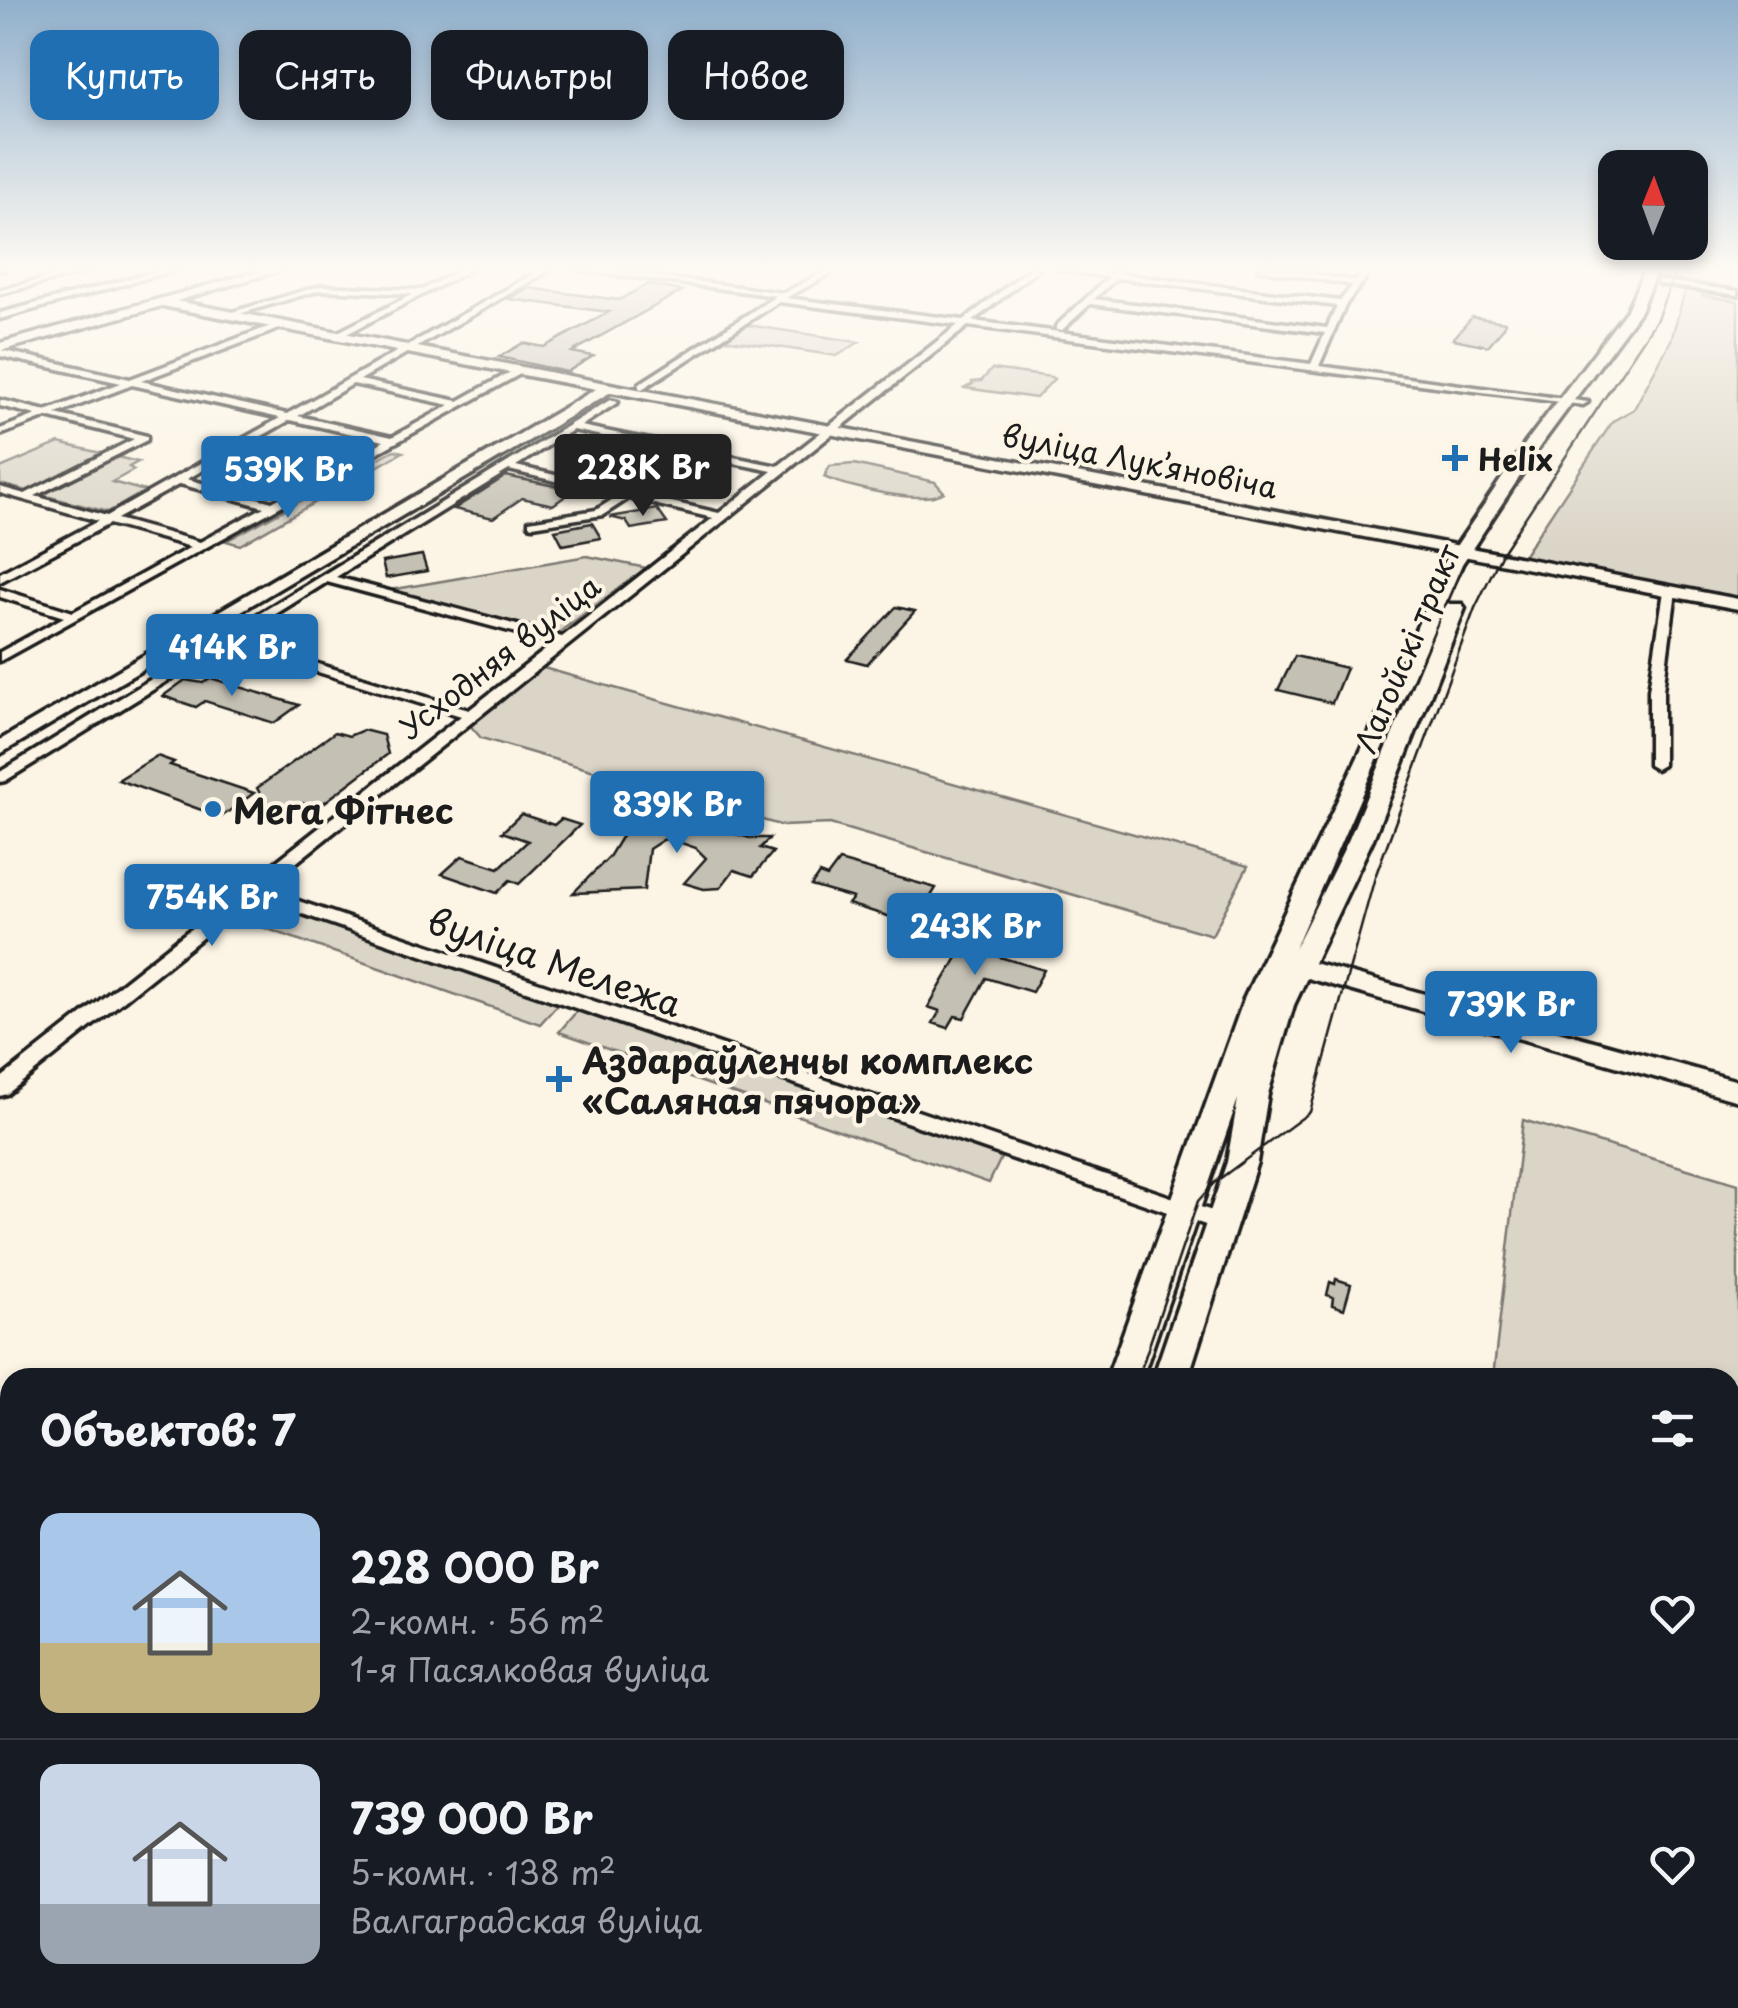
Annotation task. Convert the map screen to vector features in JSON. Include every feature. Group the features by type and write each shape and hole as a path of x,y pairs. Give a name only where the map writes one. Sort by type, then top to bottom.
{"main road":[{"name":"вуліца Лукʼяновіча","path":"474,363 611,395 835,430 1738,604"},
{"name":"Лагойскі тракт","path":"1287,964 1361,839 1469,553 1600,363"},
{"path":"0,748 611,395"},
{"path":"1287,964 1738,1091"},
{"path":"1127,1368 1258,998 1287,964"},
{"path":"1173,1368 1249,1137 1253,1094 1280,1006 1287,964"}],"street":[{"path":"51,363 392,440"},
{"path":"0,432 180,363"},
{"path":"0,578 383,363"},
{"path":"642,386 678,363"},
{"name":"Усходняя вуліца","path":"0,1089 468,714 918,363"},
{"path":"1280,363 1575,401"},
{"path":"1314,367 1316,363"},
{"path":"0,657 519,372"},
{"path":"352,381 459,404"},
{"path":"0,778 572,427 611,395"},
{"path":"0,403 142,438 24,498"},
{"path":"572,427 781,470"},
{"path":"232,449 330,474"},
{"path":"507,467 723,517"},
{"path":"178,480 273,506"},
{"path":"0,490 201,546"},
{"path":"533,524 599,513 628,494"},
{"path":"325,578 562,642"},
{"path":"1656,764 1656,690 1670,591"},
{"path":"0,593 76,616"},
{"path":"198,631 468,714"},
{"name":"вуліца Мележа","path":"248,890 1224,1223"}],"shaded area":[{"path":"1659,363 1738,363 1738,604 1520,561 1613,421 1634,409"},
{"path":"992,369 1054,379 1036,398 965,388 981,381"},
{"path":"59,443 138,462 129,467 134,470 112,482 145,491 108,512 0,484 0,468"},
{"path":"394,450 403,452 240,545 226,541"},
{"path":"854,464 935,482 944,492 934,496 903,496 824,477 830,466"},
{"path":"587,556 646,568 557,634 390,590"},
{"path":"540,667 1248,866 1212,935 830,824 783,826 481,738 468,723"},
{"path":"260,901 558,1004 540,1024 239,919"},
{"path":"577,1011 1002,1156 989,1183 559,1032"},
{"path":"1523,1120 1738,1184 1738,1368 1494,1368"}],"building":[{"path":"525,363 582,363 567,372"},
{"path":"506,476 574,490 553,505 522,498 493,518 454,509"},
{"path":"657,509 667,523 631,529 626,521 610,517"},
{"path":"592,523 601,538 563,545 555,530"},
{"path":"422,555 427,571 386,578 382,562"},
{"path":"896,607 915,611 867,664 847,659"},
{"path":"1295,656 1346,668 1332,703 1278,690"},
{"path":"211,678 299,705 274,723 205,701 196,707 163,696 185,680 203,683"},
{"path":"363,730 383,735 388,754 317,808 302,803 288,809 267,806 257,788 335,732 349,736"},
{"path":"157,756 174,762 170,765 254,793 221,817 118,780"},
{"path":"521,814 554,825 561,819 580,825 519,884 510,880 497,893 442,874 462,856 499,868 528,841 502,832"},
{"path":"670,816 750,838 770,838 760,848 773,852 753,876 734,870 720,888 704,889 684,883 706,858 696,848 681,843 682,836 663,840 649,849 644,890 573,893 609,857 623,834 636,825"},
{"path":"839,861 936,888 914,924 848,904 853,898 811,886 819,874 827,877"},
{"path":"936,937 966,946 971,937 989,946 986,953 1044,970 1032,992 986,978 964,1018 955,1016 948,1028 933,1023 940,1011 928,1007 958,956 933,948"},
{"path":"1336,1279 1351,1284 1344,1309 1332,1305 1333,1297 1327,1295 1330,1282 1335,1284"}],"tram line":[{"path":"1141,1368 1198,1201 1214,1183 1310,1112 1375,877 1475,608 1503,551 1628,363"}],"place":[{"name":"Helix","path":"1455,458"},
{"name":"Мега Фітнес","path":"213,809"},
{"name":"Аздараўленчы комплекс «Саляная пячора»","path":"559,1079"}]}
